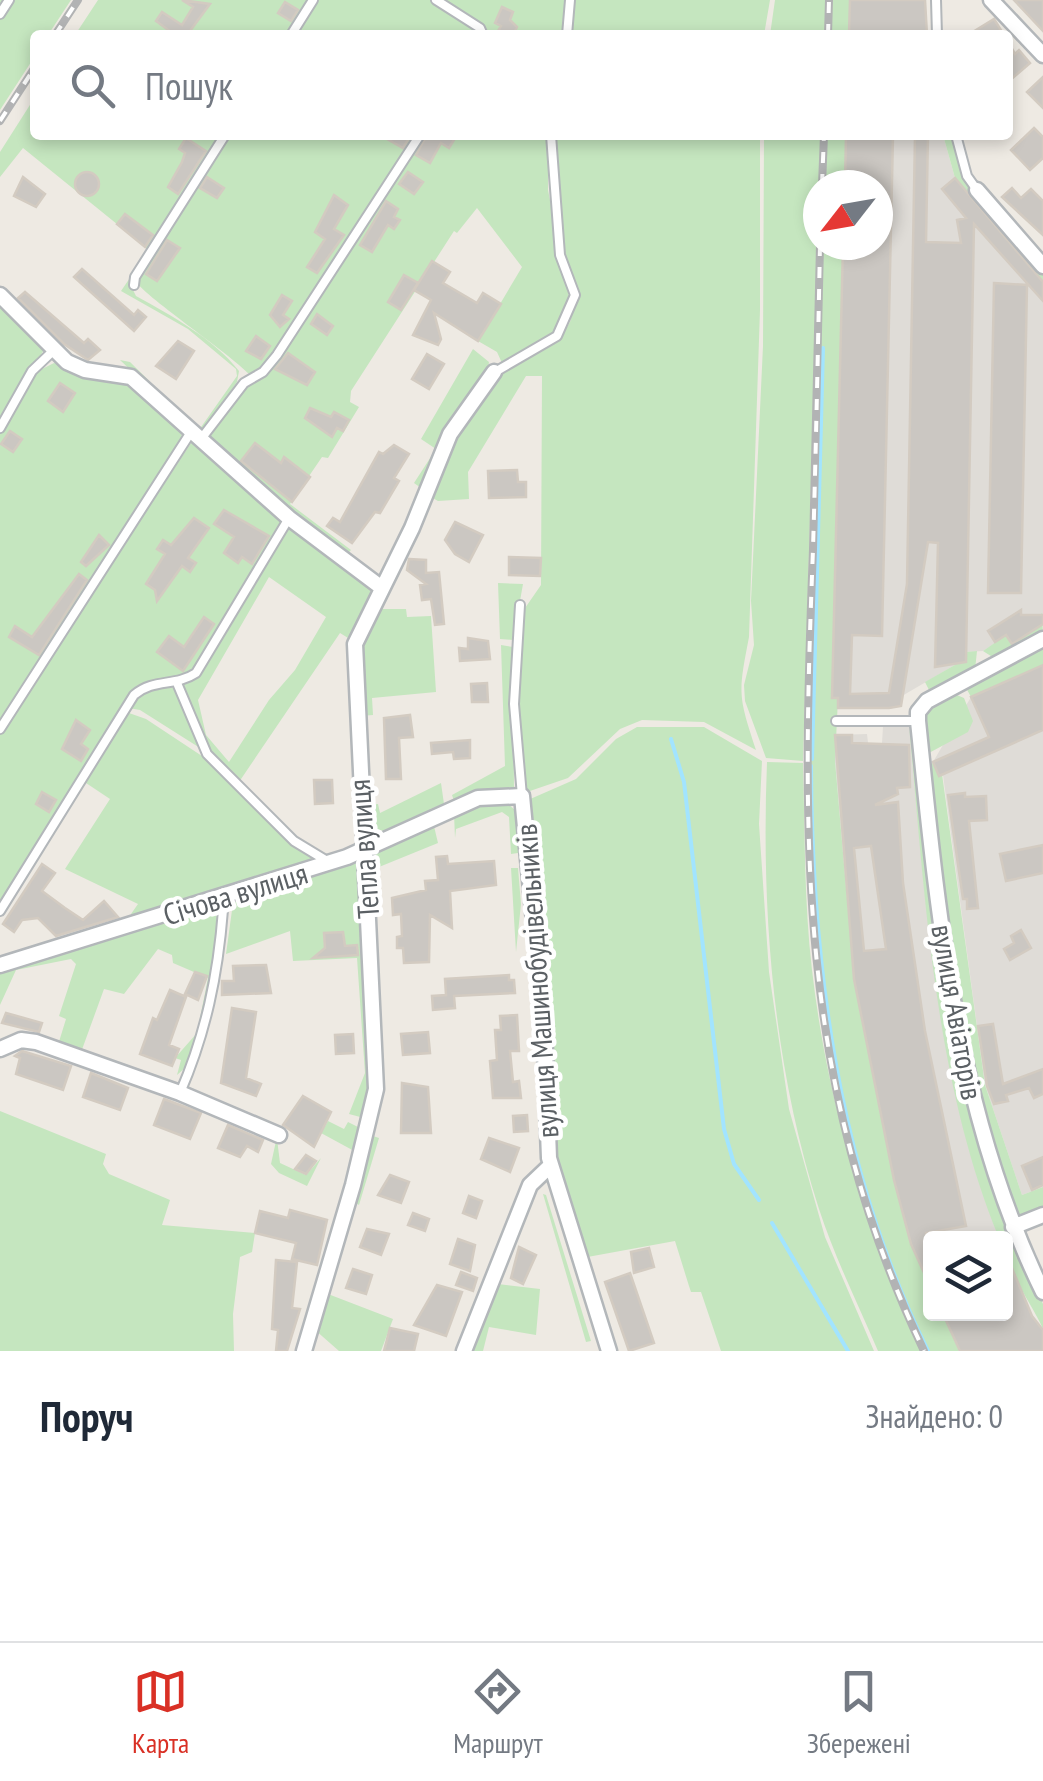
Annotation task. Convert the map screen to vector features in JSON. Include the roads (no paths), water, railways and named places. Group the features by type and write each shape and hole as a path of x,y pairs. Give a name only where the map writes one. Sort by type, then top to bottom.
{"street":[{"path":"990,0 1043,55"},
{"path":"977,190 1043,266"},
{"path":"0,296 53,351 85,370 131,376 289,518 382,588"},
{"name":"Тепла вулиця","path":"304,1351 375,1097 353,655 450,434 494,372"},
{"path":"918,721 927,701 1043,639"},
{"name":"вулиця Авіаторів","path":"918,721 961,1051 979,1127 1014,1228 1043,1292"},
{"name":"Січова вулиця","path":"0,966 331,863 478,798 522,796"},
{"name":"вулиця Машинобудівельників","path":"522,796 544,1026 550,1166 608,1351"},
{"path":"0,1049 27,1040 180,1093 278,1136"},
{"name":"вулиця Машинобудівельників","path":"464,1351 530,1186 550,1166"},
{"path":"1014,1228 1043,1216"}],"lane":[{"path":"0,14 9,0"},
{"path":"294,30 313,0"},
{"path":"436,0 481,30"},
{"path":"568,30 570,0"},
{"path":"936,0 937,30"},
{"path":"134,285 135,276 223,140"},
{"path":"0,729 196,435 244,382 264,372 278,354 417,140"},
{"path":"494,372 557,336 575,295 560,255 551,140"},
{"path":"957,140 962,162 977,190"},
{"path":"0,428 32,372 53,351"},
{"path":"0,911 134,695 155,682 177,683 196,673 289,518"},
{"path":"520,604 514,704 522,796"},
{"path":"177,683 206,754 294,841 331,863"},
{"path":"836,720 918,721"},
{"path":"180,1093 196,1056 215,986 223,910 220,900"}],"waterway":[{"path":"812,759 823,348"},
{"path":"671,739 684,782 724,1129 734,1164 759,1200"},
{"path":"811,766 817,916 836,1065 872,1211 897,1282 928,1351"},
{"path":"772,1223 848,1351"}],"railway":[{"path":"58,30 78,0"},
{"path":"828,30 829,0"},
{"path":"0,121 30,75"},
{"path":"823,170 824,140"},
{"path":"820,260 808,758 816,958 830,1055 851,1153 882,1251 924,1351"}]}
